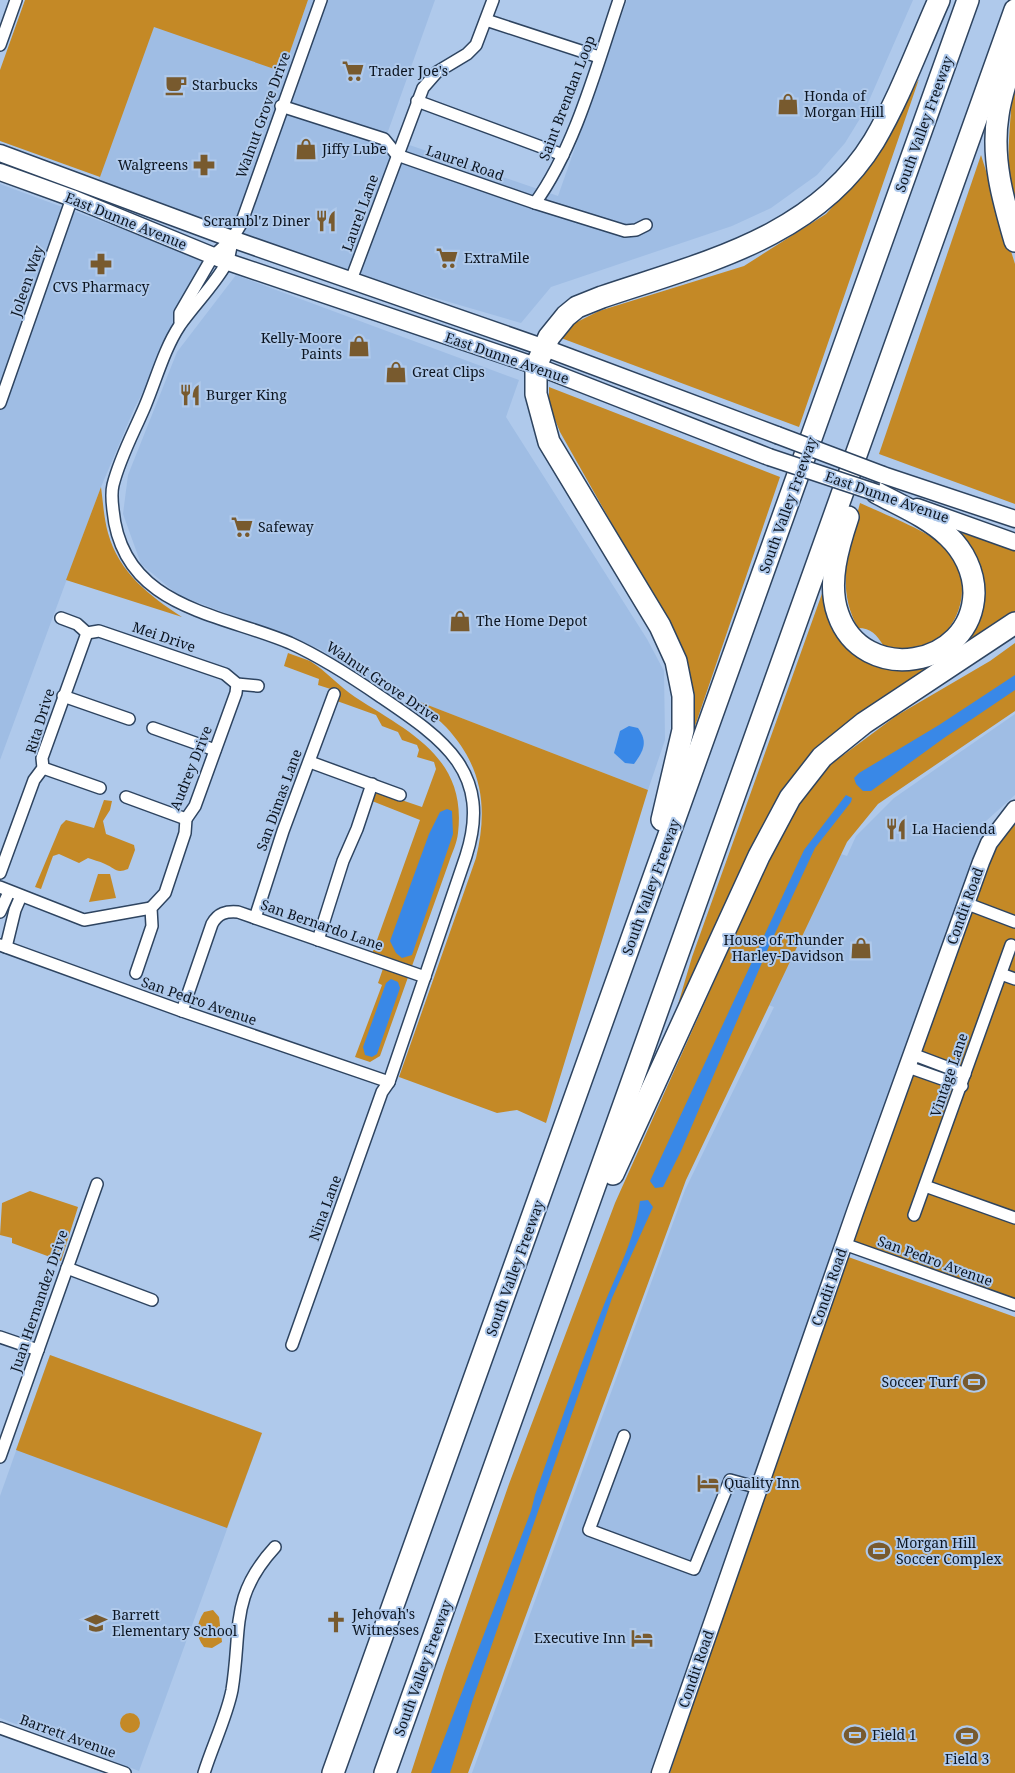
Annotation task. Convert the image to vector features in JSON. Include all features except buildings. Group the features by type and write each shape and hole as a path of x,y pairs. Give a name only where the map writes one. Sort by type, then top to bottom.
{"highway":[{"path":"633,938 681,746 684,713 680,678 670,644 549,442 536,394 541,357 557,326 577,307 602,296 759,241 795,221 826,197 853,170 873,142 939,0"},
{"name":"South Valley Freeway","path":"333,1773 968,0"},
{"name":"South Valley Freeway","path":"385,1773 1015,10"},
{"path":"1015,51 998,115 996,147 1002,196 1015,241"},
{"path":"880,484 941,530 964,555 974,584 972,606 964,627 950,642 923,657 894,660 869,652 848,633 838,614 835,594 834,575 838,550 862,474 894,350"},
{"path":"582,1225 602,1200 762,849 781,811 799,783 822,758 851,734 1015,623"}],"main road":[{"name":"East Dunne Avenue","path":"0,153 232,239 350,280 541,357 770,457 1015,519"},
{"path":"50,171 56,181 68,188 72,198 87,193 124,207 138,203"},
{"name":"East Dunne Avenue","path":"0,172 72,198 220,259 541,357 777,435 880,484 1015,542"},
{"name":"Condit Road","path":"660,1773 758,1488 966,903 989,843 1015,810"}],"street":[{"path":"0,45 16,0"},
{"name":"Walnut Grove Drive","path":"321,0 241,224 180,326 124,453 112,487 113,512 124,550 141,576 167,598 188,608 288,642 319,657 432,732 457,760 471,793 473,827 471,841 389,1082"},
{"path":"397,155 423,88 437,72 472,50 493,0"},
{"name":"Saint Brendan Loop","path":"535,203 549,183 564,155 619,0"},
{"path":"486,20 599,57"},
{"path":"417,101 564,155"},
{"name":"Laurel Road","path":"282,106 384,139 397,155 535,203 625,231 636,230 646,225"},
{"name":"Laurel Lane","path":"350,280 397,155"},
{"name":"Joleen Way","path":"0,403 72,198"},
{"name":"Mei Drive","path":"61,618 78,624 87,633 99,631 225,674 236,684 258,686"},
{"name":"Rita Drive","path":"0,873 34,780 43,768 42,758 87,633"},
{"name":"Audrey Drive","path":"151,908 165,893 185,833 186,819 195,806 236,693 236,684"},
{"name":"San Dimas Lane","path":"255,918 283,831 334,694"},
{"path":"63,696 129,719"},
{"path":"152,728 215,750"},
{"path":"310,762 400,795"},
{"path":"43,768 100,788"},
{"path":"318,940 343,861 357,829 372,784"},
{"path":"126,797 186,819"},
{"path":"14,920 8,913 0,913 4,889 84,920 151,908 152,926 136,973"},
{"path":"3,946 14,920 21,896"},
{"path":"966,903 1015,922"},
{"name":"San Bernardo Lane","path":"182,1011 212,924 216,917 227,911 255,918 425,978"},
{"name":"Vintage Lane","path":"914,1215 962,1086 1011,944"},
{"name":"San Pedro Avenue","path":"3,946 182,1011 389,1082"},
{"path":"1001,974 1015,979"},
{"path":"910,1061 965,1074"},
{"path":"910,1061 962,1086"},
{"name":"Nina Lane","path":"292,1345 382,1092 389,1082"},
{"name":"Juan Hernandez Drive","path":"0,1457 97,1184"},
{"path":"925,1186 1015,1218"},
{"name":"San Pedro Avenue","path":"844,1244 1015,1305"},
{"path":"66,1268 152,1300"},
{"path":"0,1337 38,1350"},
{"path":"624,1436 589,1530 694,1569 730,1480 758,1488"},
{"path":"204,1773 232,1691 239,1613 248,1582 275,1547"},
{"name":"Barrett Avenue","path":"0,1728 126,1773"}],"shaded area":[{"path":"25,0 308,0 283,72 154,27 100,177 0,141 0,70"},
{"path":"308,0 435,0 386,137 558,196 627,0 913,0 864,112 845,143 817,175 771,208 732,226 551,287 521,323 92,198 154,26 283,71"},
{"path":"919,79 799,427 561,338 569,326 599,311 744,266 826,214 858,179"},
{"path":"1015,86 1015,204 1010,178 1009,151 1012,96"},
{"path":"981,155 1015,264 1015,504 879,454"},
{"path":"0,184 211,262 134,409 101,487 0,760"},
{"path":"236,275 519,380 506,417 647,639 664,671 665,740 648,790 373,684 320,649 178,595 141,564 123,514 128,475 177,352"},
{"path":"549,387 780,477 693,732 685,653 560,432 549,405"},
{"path":"101,487 108,533 120,560 128,572 147,592 182,617 66,580"},
{"path":"860,503 907,524 941,543 957,564 962,594 959,610 952,624 942,635 929,644 909,650 894,648 883,645 876,635 870,631 858,628 851,613 847,597 846,566"},
{"path":"956,531 1015,550 1015,614 801,767 768,816 672,1035 669,1035 692,957 824,588 878,663 970,633"},
{"path":"1015,643 1015,711 878,804 847,842 686,1180 468,1773 411,1773 444,1671 509,1484 615,1203 787,819 830,765 896,716 990,661"},
{"path":"288,653 310,661 349,693 414,735 444,766 453,785 458,807 457,840 380,1056 370,1062 355,1057 382,985 378,983 386,960 372,954 420,820 372,801 375,791 422,807 436,769 434,762 417,757 419,750 417,745 402,740 398,732 382,726 376,715 337,701 340,692 318,685 319,679 284,666"},
{"path":"407,697 648,790 546,1123 517,1110 497,1113 399,1077 476,858 482,822 482,805 479,789 468,757 442,723"},
{"path":"1015,714 1015,795 986,821 652,1773 472,1773 685,1190 774,1007 762,1003 835,852 847,856 856,836 894,798"},
{"path":"104,800 112,801 110,810 103,821 106,834 134,845 135,850 128,869 118,871 88,858 79,863 59,854 53,856 41,889 35,887 61,825 66,820 94,828"},
{"path":"1015,818 1015,1301 850,1241 987,849"},
{"path":"98,874 110,874 116,898 89,902"},
{"path":"30,1191 78,1207 61,1261 12,1243 12,1238 0,1235 2,1203"},
{"name":"Morgan Hill Soccer Complex","path":"840,1254 1015,1317 1015,1773 670,1773"},
{"name":"Barrett Elementary School","path":"50,1355 262,1433 139,1771 0,1718 0,1496"},
{"path":"50,1355 262,1433 227,1528 16,1450"},
{"path":"213,1610 219,1617 222,1642 212,1648 204,1647 199,1639 198,1625 204,1612"},
{"path":"126,1713 134,1713 140,1719 140,1727 134,1733 126,1733 120,1727 120,1719"}],"water":[{"path":"1015,675 1015,690 871,791 863,791 856,784 854,778 859,773 939,725"},
{"path":"629,726 638,728 644,742 644,746 634,764 625,763 614,753 620,731"},
{"path":"846,795 852,798 851,802 815,848 770,944 681,1151 663,1187 655,1188 650,1181 804,850"},
{"path":"447,809 452,811 453,834 412,955 402,958 396,953 390,941 429,834 440,812"},
{"path":"391,979 398,982 400,988 377,1054 372,1057 365,1055 363,1047 386,983"},
{"path":"648,1200 653,1207 612,1298 473,1699 450,1773 431,1773 531,1511 591,1337 629,1244 640,1201"}],"place":[{"name":"Trader Joe's","path":"353,71"},
{"name":"Starbucks","path":"176,85"},
{"name":"Honda of Morgan Hill","path":"788,104"},
{"name":"Jiffy Lube","path":"306,149"},
{"name":"Walgreens","path":"204,165"},
{"name":"Scrambl'z Diner","path":"326,221"},
{"name":"ExtraMile","path":"447,258"},
{"name":"CVS Pharmacy","path":"101,264"},
{"name":"Kelly-Moore Paints","path":"359,346"},
{"name":"Great Clips","path":"396,372"},
{"name":"Burger King","path":"190,395"},
{"name":"Safeway","path":"242,527"},
{"name":"The Home Depot","path":"460,621"},
{"name":"La Hacienda","path":"896,829"},
{"name":"House of Thunder Harley-Davidson","path":"861,948"},
{"name":"Soccer Turf","path":"974,1382"},
{"name":"Quality Inn","path":"708,1483"},
{"name":"Morgan Hill Soccer Complex","path":"879,1551"},
{"name":"Jehovah's Witnesses","path":"336,1622"},
{"name":"Barrett Elementary School","path":"96,1623"},
{"name":"Executive Inn","path":"642,1638"},
{"name":"Field 1","path":"855,1735"},
{"name":"Field 3","path":"967,1736"}]}
